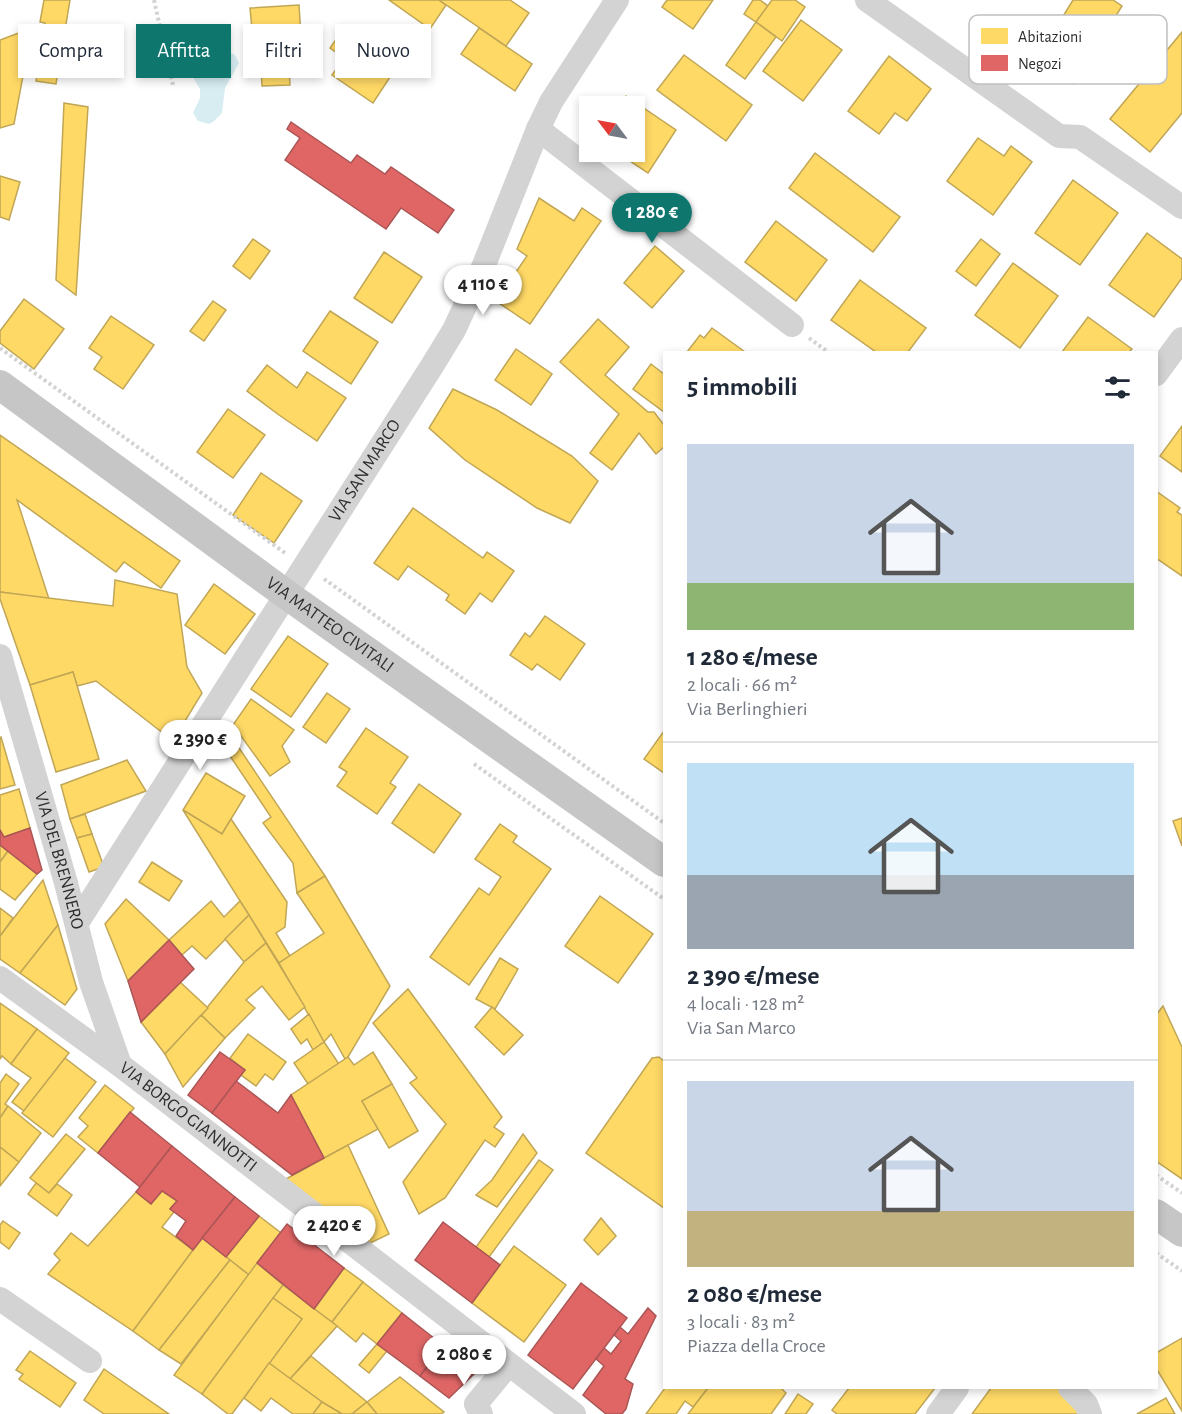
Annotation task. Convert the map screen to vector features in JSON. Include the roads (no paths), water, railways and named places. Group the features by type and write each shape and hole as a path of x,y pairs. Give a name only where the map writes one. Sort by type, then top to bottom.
{"main road":[{"name":"VIA MATTEO CIVITALI","path":"0,385 287,595 663,860"},
{"path":"1158,1215 1182,1232"}],"street":[{"name":"VIA SAN MARCO","path":"77,923 454,330 484,265 538,129 568,73 617,0"},
{"path":"867,0 969,72"},
{"path":"986,84 1059,136 1080,138 1182,207"},
{"path":"538,129 792,325"},
{"path":"1158,371 1182,339"},
{"name":"VIA DEL BRENNERO","path":"1,660 77,923 91,982 120,1065"},
{"name":"VIA BORGO GIANNOTTI","path":"0,978 120,1065 574,1414"},
{"path":"0,1299 90,1361"},
{"path":"473,1411 508,1365"},
{"path":"938,1414 956,1389"},
{"path":"1071,1389 1086,1404 1090,1414"}]}
